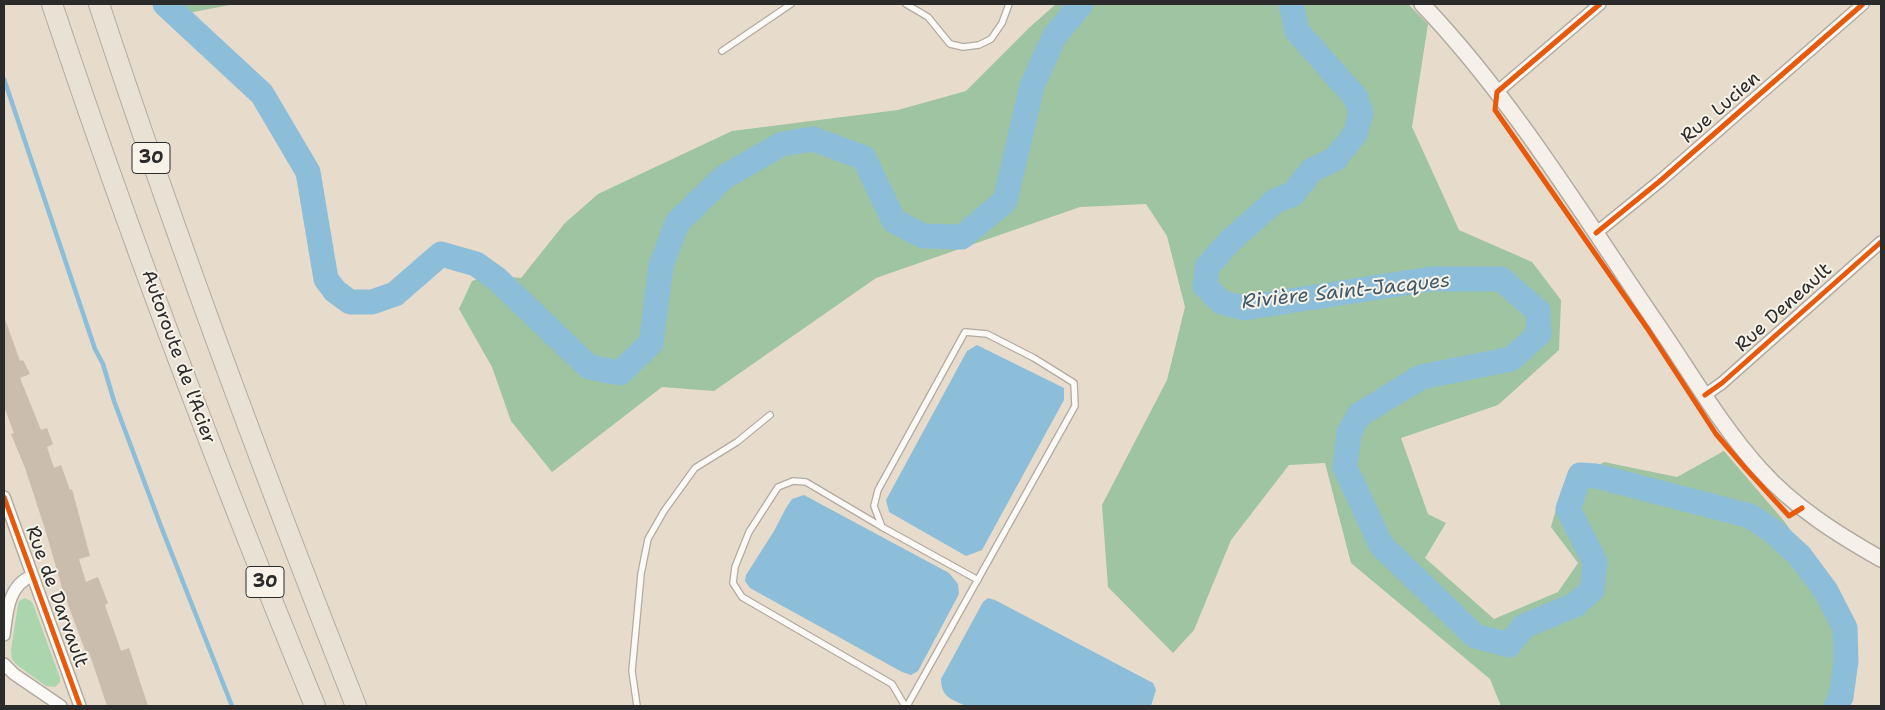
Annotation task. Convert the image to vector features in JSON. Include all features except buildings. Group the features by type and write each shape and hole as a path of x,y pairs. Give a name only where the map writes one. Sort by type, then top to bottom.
{"highway":[{"name":"Autoroute de l'Acier","path":"52,4 127,219 190,389 252,552 315,706"},
{"name":"30","path":"99,4 217,344 356,706"}],"main road":[{"path":"1422,4 1452,36 1497,92 1744,449 1771,480 1812,515 1881,559"}],"street":[{"path":"1497,92 1600,4"},
{"name":"Rue Lucien","path":"1596,234 1660,181 1863,4"},
{"name":"Rue Deneault","path":"1706,395 1881,242"},
{"name":"Rue de Darvault","path":"4,497 80,706"},
{"name":"Rue de Darvault","path":"4,635 11,598 21,582 32,576"},
{"path":"4,664 14,674 61,706"}],"lane":[{"path":"722,51 791,4"},
{"path":"906,4 928,16 950,44 963,47 979,45 991,39 1002,24 1009,4"},
{"path":"882,527 874,506 878,490 965,332 987,334 1034,358 1074,383 1075,406 978,580 906,706 892,684 742,597 733,583 735,567 749,532 778,487 793,481 806,482 882,527 978,580"},
{"path":"637,706 632,671 641,574 648,540 664,511 695,468 737,442 770,415"}],"green space":[{"path":"178,4 235,4 188,13"},
{"path":"1056,4 1408,4 1428,24 1412,127 1459,230 1532,262 1561,300 1559,350 1498,405 1401,438 1428,514 1446,523 1425,558 1494,619 1558,592 1578,563 1551,527 1562,488 1604,462 1677,477 1724,451 1784,521 1853,619 1845,706 1501,706 1490,679 1351,563 1325,463 1289,465 1231,540 1194,630 1173,653 1108,587 1102,505 1167,380 1185,307 1167,236 1146,204 1080,207 876,278 714,391 662,387 552,472 511,421 492,367 459,309 472,281 491,275 521,278 565,223 598,194 732,131 898,110 966,91 1030,27"},
{"path":"25,598 33,604 60,678 60,682 55,687 46,686 17,665 12,659 11,650 18,605 19,601"}],"water":[{"path":"977,345 1064,388 1064,400 982,550 966,556 889,512 886,500 967,351"},
{"path":"804,495 949,573 958,584 959,594 918,671 911,675 902,672 750,588 745,581 746,575 792,499"},
{"path":"988,598 1153,683 1156,690 1151,706 966,706 951,699 943,690 941,679 983,602"}],"waterway":[{"name":"Rivière Saint-Jacques","path":"165,4 262,94 308,172 326,279 335,291 350,302 372,302 395,294 441,254 476,264 497,279 589,367 620,373 651,343 661,266 677,223 724,177 782,144 813,139 864,158 894,221 923,236 962,237 1005,201 1032,86 1054,37 1081,4"},
{"name":"Rivière Saint-Jacques","path":"1291,4 1297,31 1356,98 1361,113 1355,134 1335,159 1312,170 1293,194 1275,201 1230,241 1207,267 1205,286 1221,302 1244,308 1431,279 1501,279 1538,311 1539,334 1511,359 1421,377 1359,415 1349,433 1345,467 1381,545 1475,636 1509,645 1524,626 1575,605 1592,590 1595,562 1568,509 1580,475 1596,476 1750,516 1774,532 1800,556 1826,591 1845,628 1846,661 1841,697 1836,706"},
{"path":"4,79 95,349 103,364 114,401 162,529 232,706"}],"cycle path":[{"path":"1600,4 1497,92 1495,110 1647,328 1716,434 1789,516 1802,508"},
{"path":"1596,233 1660,181 1863,4"},
{"path":"1705,395 1722,383 1881,242"},
{"path":"4,497 80,706"}]}
